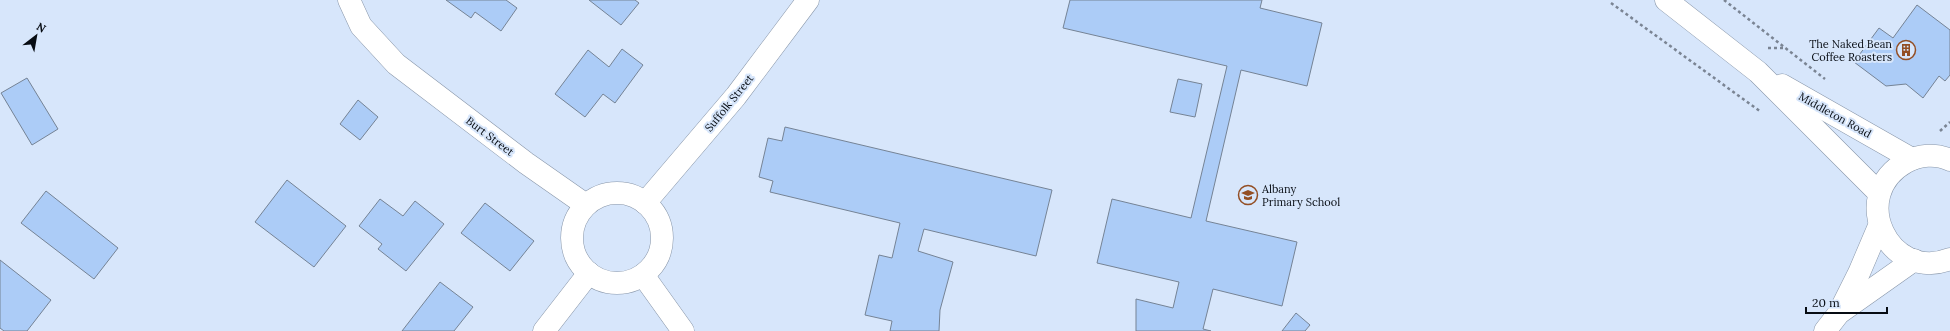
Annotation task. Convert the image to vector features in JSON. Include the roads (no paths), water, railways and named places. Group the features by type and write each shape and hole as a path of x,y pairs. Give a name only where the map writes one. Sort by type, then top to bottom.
{"street":[{"name":"Burt Street","path":"349,0 360,26 396,64 526,163 586,205"},
{"name":"Suffolk Street","path":"645,203 736,96 808,0"},
{"name":"Middleton Road","path":"1666,0 1758,72 1879,194"},
{"name":"Middleton Road","path":"1758,72 1912,159"},
{"path":"1948,156 1928,155 1912,159 1897,167 1886,179 1879,194 1877,210 1879,226 1887,240 1895,248 1914,260 1931,263 1949,260"},
{"path":"609,193 622,193 634,196 645,203 655,213 660,226 662,240 660,253 653,266 643,275 630,282 616,283 602,280 589,274 579,262 572,248 572,232 576,217 586,205 596,198 609,193"},
{"path":"1825,331 1839,314 1859,273 1879,226"},
{"path":"1839,314 1914,260"},
{"path":"544,331 589,274"},
{"path":"643,275 683,331"}],"place":[{"name":"The Naked Bean Coffee Roasters","path":"1906,50"},
{"name":"Albany Primary School","path":"1248,195"}]}
